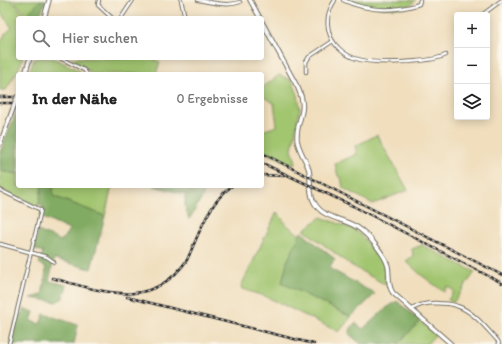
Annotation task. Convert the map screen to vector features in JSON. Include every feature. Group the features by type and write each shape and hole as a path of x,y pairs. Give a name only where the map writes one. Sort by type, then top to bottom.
{"main road":[{"path":"45,16 49,0"},
{"path":"250,0 259,16"},
{"path":"264,26 298,88 302,99 303,113 298,129 297,139 308,169 314,202 318,208 327,215 349,222 361,229 383,256 387,266 390,290 451,344"},
{"path":"26,72 29,60"},
{"path":"0,144 16,100"}],"street":[{"path":"99,0 98,5 110,16"},
{"path":"122,16 133,0"},
{"path":"181,0 184,16"},
{"path":"198,0 223,4 236,4 240,2"},
{"path":"334,0 327,19 328,28 333,41 343,51 351,56 367,61 426,61 446,55"},
{"path":"343,0 369,8 386,10 416,6 419,4 420,0"},
{"path":"486,12 502,0"},
{"path":"306,72 306,62 309,57 333,41"},
{"path":"64,60 86,72"},
{"path":"0,190 41,210 32,252 8,344"},
{"path":"0,244 32,252 47,257 54,262"},
{"path":"411,310 418,305 425,303 458,306 466,310 479,321 498,341 499,344"}],"green space":[{"path":"0,0 12,0 24,16 16,16 16,60 22,60 6,90 0,90 0,44 5,34 12,28 0,12"},
{"path":"14,0 41,0 26,15"},
{"path":"41,0 46,0 40,16 26,15"},
{"path":"346,0 416,0 411,5 403,7 383,8 362,5"},
{"path":"34,60 57,60 81,72 29,72"},
{"path":"73,60 156,60 160,62 157,72 90,72"},
{"path":"279,75 292,80 298,95 300,109 292,149 296,162 294,165 264,152 264,130 277,126 274,103 264,97 264,86"},
{"path":"16,113 16,174 0,171 0,152"},
{"path":"377,135 408,190 373,204 343,188 341,177 338,176 335,164 357,154 355,146"},
{"path":"0,171 16,174 16,188 42,188 39,204 37,207 0,189"},
{"path":"42,188 53,188 53,196 105,216 91,269 54,259 49,281 67,285 63,298 56,302 31,298 42,295 46,268 39,263 43,252 34,249 38,231 61,241 69,230 41,217 43,206 39,204"},
{"path":"53,188 112,188 105,216 53,196"},
{"path":"161,188 205,188 203,196 189,220 185,206 185,194"},
{"path":"277,212 287,225 300,235 287,262 282,283 351,317 339,332 267,297 242,289 241,286"},
{"path":"321,217 351,228 360,234 383,262 386,285 352,266 304,230"},
{"path":"301,232 335,259 329,268 375,294 351,317 282,283 287,262"},
{"path":"422,245 475,272 453,303 448,300 454,291 447,286 444,292 420,274 406,261 413,256 412,249"},
{"path":"397,301 420,321 398,344 361,344 349,334 355,323 363,329 385,309"},
{"path":"25,309 34,312 31,321 40,324 44,314 78,325 74,344 9,344 16,320"},
{"path":"420,321 435,335 427,344 398,344"}],"railway":[{"path":"0,97 16,97"},
{"path":"0,103 16,103"},
{"path":"264,154 502,275"},
{"path":"264,164 353,206 502,283"},
{"path":"264,175 284,176"},
{"path":"52,278 107,292 142,292 158,287 173,276 187,260 210,210 230,188"},
{"path":"127,297 314,344"}]}
